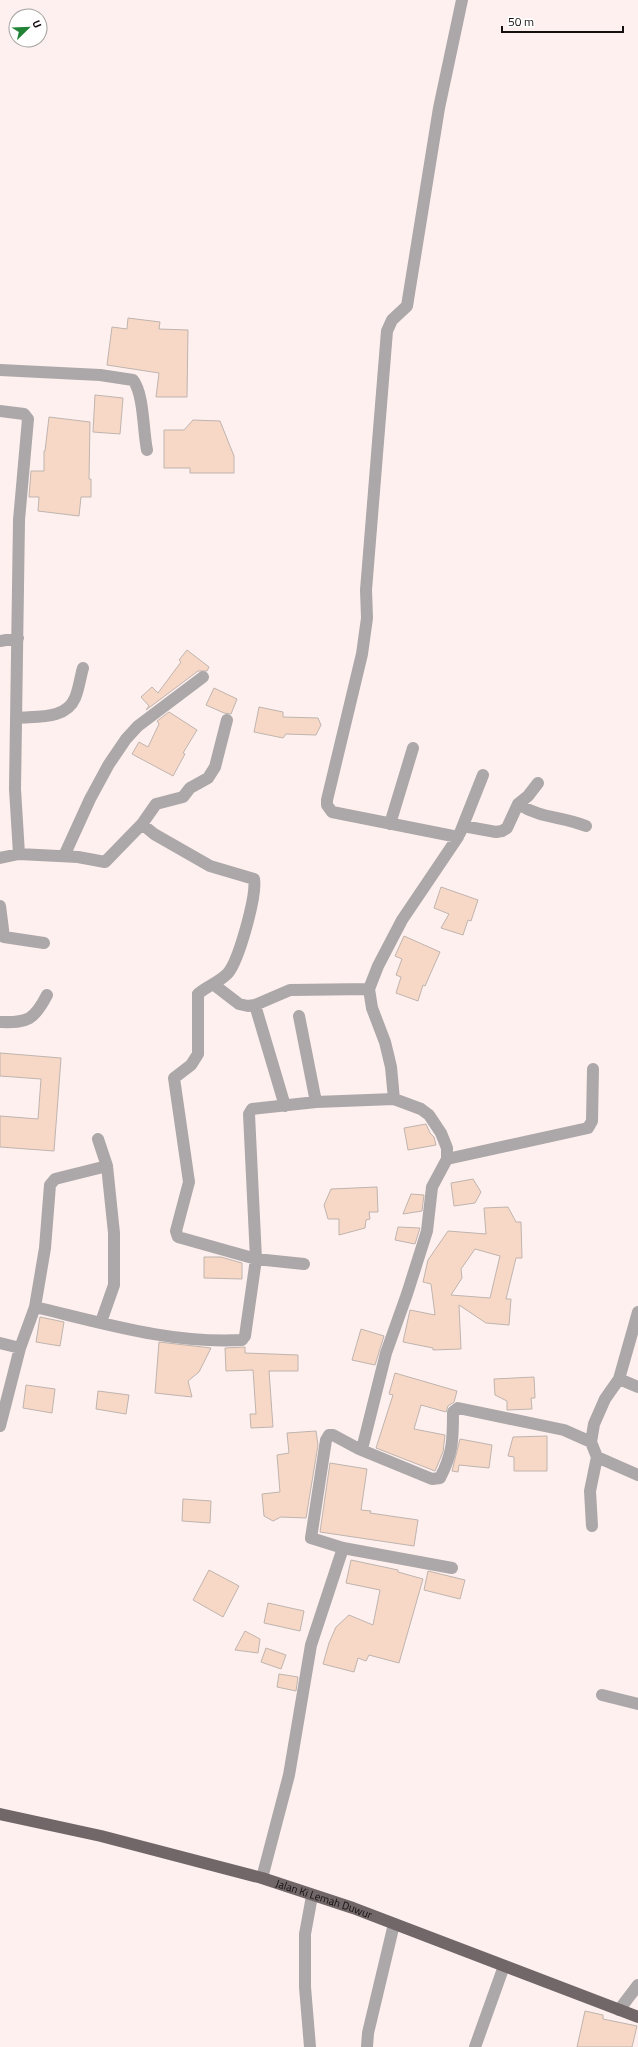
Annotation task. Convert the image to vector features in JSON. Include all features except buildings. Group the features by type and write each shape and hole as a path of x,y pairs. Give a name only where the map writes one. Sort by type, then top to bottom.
{"main road":[{"name":"Jalan Ki Lemah Duwur","path":"0,1814 100,1836 262,1878 394,1924 638,2017"}],"street":[{"path":"458,837 332,812 327,805 327,800 362,654 367,618 366,590 387,331 392,320 406,306 439,108 462,0"},
{"path":"0,370 100,375 132,380 138,389 147,450"},
{"path":"0,411 24,414 28,419 19,520 15,789 19,854"},
{"path":"0,641 18,638"},
{"path":"17,718 53,715 63,712 75,698 83,668"},
{"path":"69,856 102,778 126,739 138,726 203,677"},
{"path":"0,858 19,854 69,856 105,862 142,824 156,804 183,797 190,788 208,778 215,767 227,720"},
{"path":"390,824 413,748"},
{"path":"394,1099 391,1067 385,1042 372,1008 369,989 378,966 402,920 458,837 483,775"},
{"path":"463,826 496,832 502,831 506,828 518,804 528,796 538,783"},
{"path":"518,804 531,812 572,821 586,826"},
{"path":"142,824 154,834 210,866 251,877 255,880 244,937 238,955 228,973 198,994 198,1054 195,1060 174,1078 189,1182 176,1234 178,1237 256,1259 304,1264"},
{"path":"0,906 4,937 44,943"},
{"path":"213,984 239,1004 255,1005 290,990 369,989"},
{"path":"0,1022 24,1022 35,1015 47,995"},
{"path":"255,1005 285,1106"},
{"path":"299,1016 316,1102"},
{"path":"447,1158 588,1128 592,1121 593,1069"},
{"path":"35,1307 130,1330 173,1338 218,1341 242,1340 245,1336 256,1259 249,1112 254,1109 316,1102 394,1099 421,1109 429,1115 434,1122 447,1148 447,1158 432,1187 427,1231 386,1353 362,1449"},
{"path":"98,1139 108,1166 114,1233 114,1285 102,1322"},
{"path":"0,1426 20,1348 35,1307 44,1248 51,1182 55,1179 108,1166"},
{"path":"592,1526 590,1491 596,1457 590,1442 594,1424 605,1399 619,1379 638,1312"},
{"path":"0,1343 20,1348"},
{"path":"619,1379 638,1387"},
{"path":"452,1568 343,1548 310,1538 326,1440 329,1435 432,1479 440,1478 452,1450 454,1410 465,1409 564,1430 590,1442"},
{"path":"596,1457 638,1475"},
{"path":"262,1878 289,1774 311,1645 343,1548"},
{"path":"602,1695 638,1704"},
{"path":"310,2047 304,1987 305,1934 312,1896"},
{"path":"367,2047 368,2033 394,1924"},
{"path":"475,2047 504,1966"},
{"path":"619,2010 638,1985"}]}
